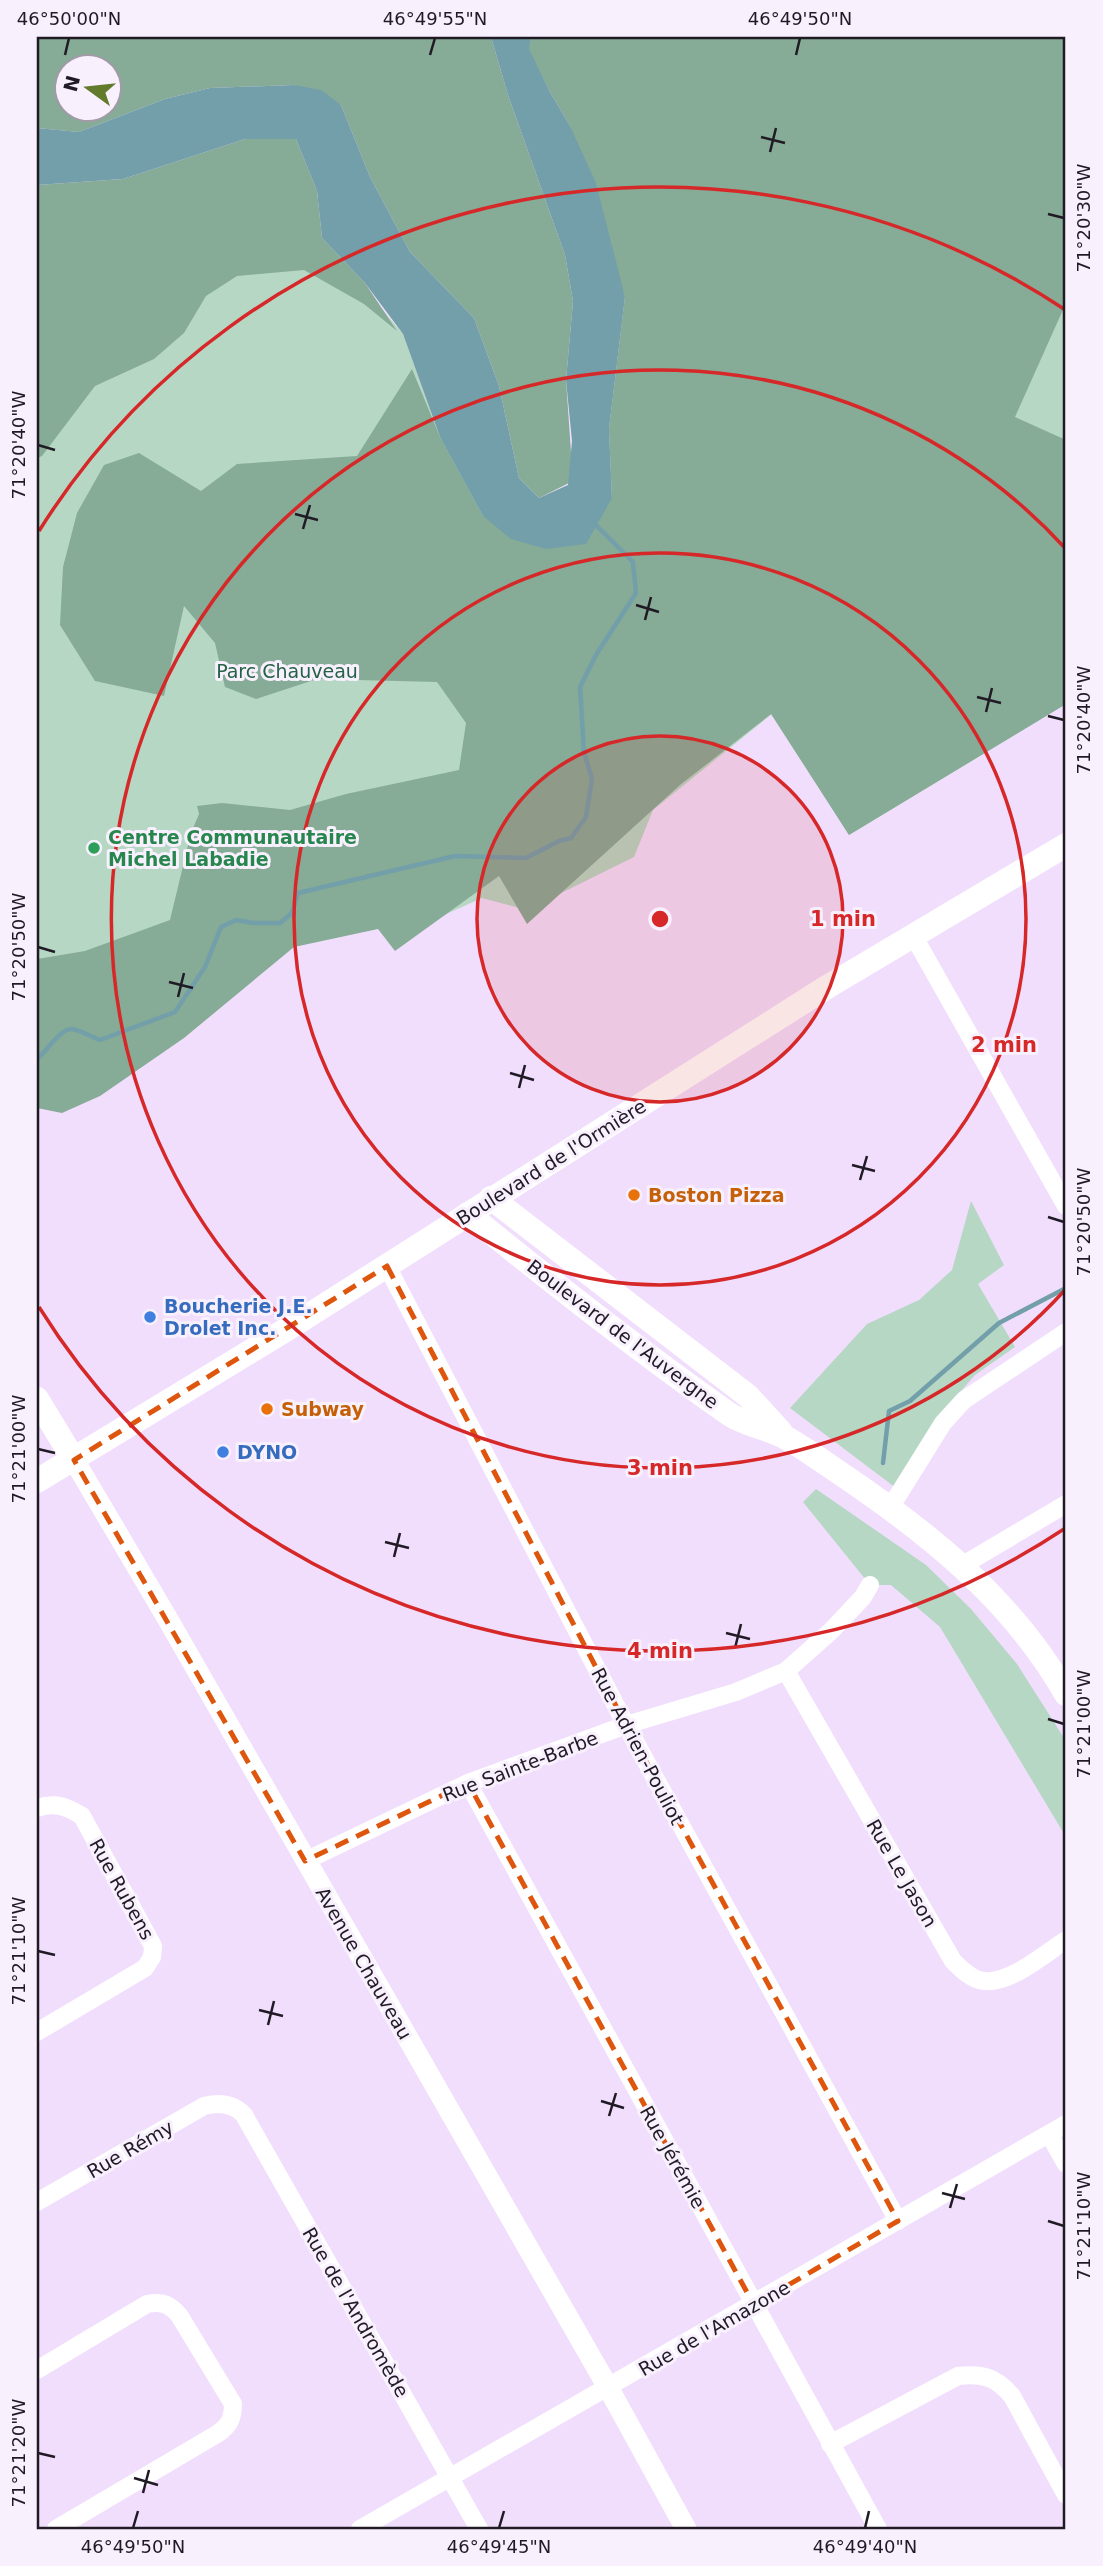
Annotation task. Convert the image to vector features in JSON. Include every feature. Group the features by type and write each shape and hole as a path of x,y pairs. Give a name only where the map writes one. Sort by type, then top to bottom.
{"main road":[{"name":"Boulevard de l'Ormière","path":"37,1481 387,1266 491,1198 913,935 1066,845"},
{"name":"Boulevard de l'Auvergne","path":"491,1198 748,1396 786,1438"},
{"name":"Boulevard de l'Auvergne","path":"468,1214 545,1276 733,1416 786,1438 890,1508 962,1565 1031,1642 1066,1694"},
{"name":"Avenue Chauveau","path":"37,1399 74,1460"}],"street":[{"path":"913,935 1066,1206"},
{"name":"Rue Adrien-Pouliot","path":"387,1266 626,1725 898,2221"},
{"path":"890,1508 943,1423 964,1399 1066,1332"},
{"name":"Avenue Chauveau","path":"74,1460 609,2389 686,2529"},
{"path":"962,1565 1066,1504"},
{"name":"Rue Sainte-Barbe","path":"305,1861 468,1783 626,1725 736,1692 786,1671 831,1631 863,1597 870,1585"},
{"name":"Rue Le Jason","path":"786,1671 953,1961 976,1980 990,1982 1008,1978 1066,1940"},
{"name":"Rue Jérémie","path":"468,1783 878,2529"},
{"name":"Rue Rubens","path":"37,1808 49,1804 63,1805 82,1816 153,1946 152,1957 145,1968 37,2032"},
{"name":"Rue Rémy","path":"37,2202 204,2106 225,2104"},
{"name":"Rue de l'Andromède","path":"225,2104 238,2109 244,2115 479,2529"},
{"name":"Rue de l'Amazone","path":"360,2529 609,2389 1066,2124"},
{"path":"1049,2134 1066,2164"},
{"path":"37,2370 147,2304 166,2304 179,2315 233,2404 233,2416 228,2427 56,2529"},
{"path":"830,2444 958,2376 989,2376 1001,2383 1012,2396 1066,2495"}],"highlighted area":[{"path":"387,1266 626,1725 898,2221 754,2305 468,1783 305,1861 74,1460"}],"green space":[{"path":"37,37 491,37 508,95 565,255 573,301 566,380 573,481 539,498 519,478 499,386 474,318 410,252 370,177 341,105 294,85 210,88 165,99 122,116 122,52 52,52 52,122 105,122 79,132 37,128"},
{"name":"Parc Chauveau","path":"531,37 1066,37 1066,704 849,835 772,714 653,810 634,857 527,910 482,898 424,924 387,923 294,947 37,1059 37,185 322,238 403,334 440,437 546,549 586,544 612,498 609,429 625,297 569,124"},
{"name":"Parc Chauveau","path":"531,37 1066,37 1066,303 1015,417 1066,440 1066,704 849,835 771,714 680,785 527,924 499,876 395,951 378,929 294,947 184,1038 100,1096 62,1113 37,1108 37,959 85,951 170,920 191,833 199,814 197,806 222,803 290,810 346,794 459,770 466,723 437,682 317,679 256,699 225,687 215,643 184,606 164,696 95,681 60,625 63,567 77,513 104,465 139,453 201,491 237,464 357,456 412,369 440,437 483,516 612,498 609,429 625,297 569,124 528,49"},
{"path":"245,139 296,139 317,191 322,238 365,283 397,331 364,304 304,270 237,276 206,296 184,333 154,359 95,386 42,456 37,458 37,185 123,179"},
{"path":"971,1201 1004,1265 978,1284 1015,1347 975,1375 954,1399 896,1488 790,1408 867,1324 919,1300 952,1270"},
{"path":"816,1489 926,1565 971,1609 1017,1664 1066,1741 1066,1837 940,1627 891,1585 870,1585 803,1502"}],"shaded area":[{"path":"491,37 531,37 529,49 569,124 596,183 625,297 609,429 612,498 586,544 546,549 511,539 483,516 440,437 403,334 365,283 322,238 317,191 296,139 245,139 123,179 37,185 37,128 79,132 105,122 122,122 122,116 165,99 210,88 294,85 321,90 341,105 370,177 410,252 474,318 499,386 519,478 539,498 568,485 572,441 566,380 573,301 565,255 508,95"}],"waterway":[{"path":"37,1059 58,1036 68,1030 79,1031 100,1040 175,1012 205,967 221,927 236,920 280,923 292,913 298,893 455,856 526,858 559,841 571,838 586,817 592,779 584,752 580,687 596,655 636,593 633,562 594,523"},
{"path":"883,1463 889,1411 910,1401 999,1323 1066,1288"}],"place":[{"name":"Centre Communautaire Michel Labadie","path":"94,848"},
{"name":"Boston Pizza","path":"634,1195"},
{"name":"Boucherie J.E. Drolet Inc.","path":"150,1317"},
{"name":"Subway","path":"267,1409"},
{"name":"DYNO","path":"223,1452"}]}
